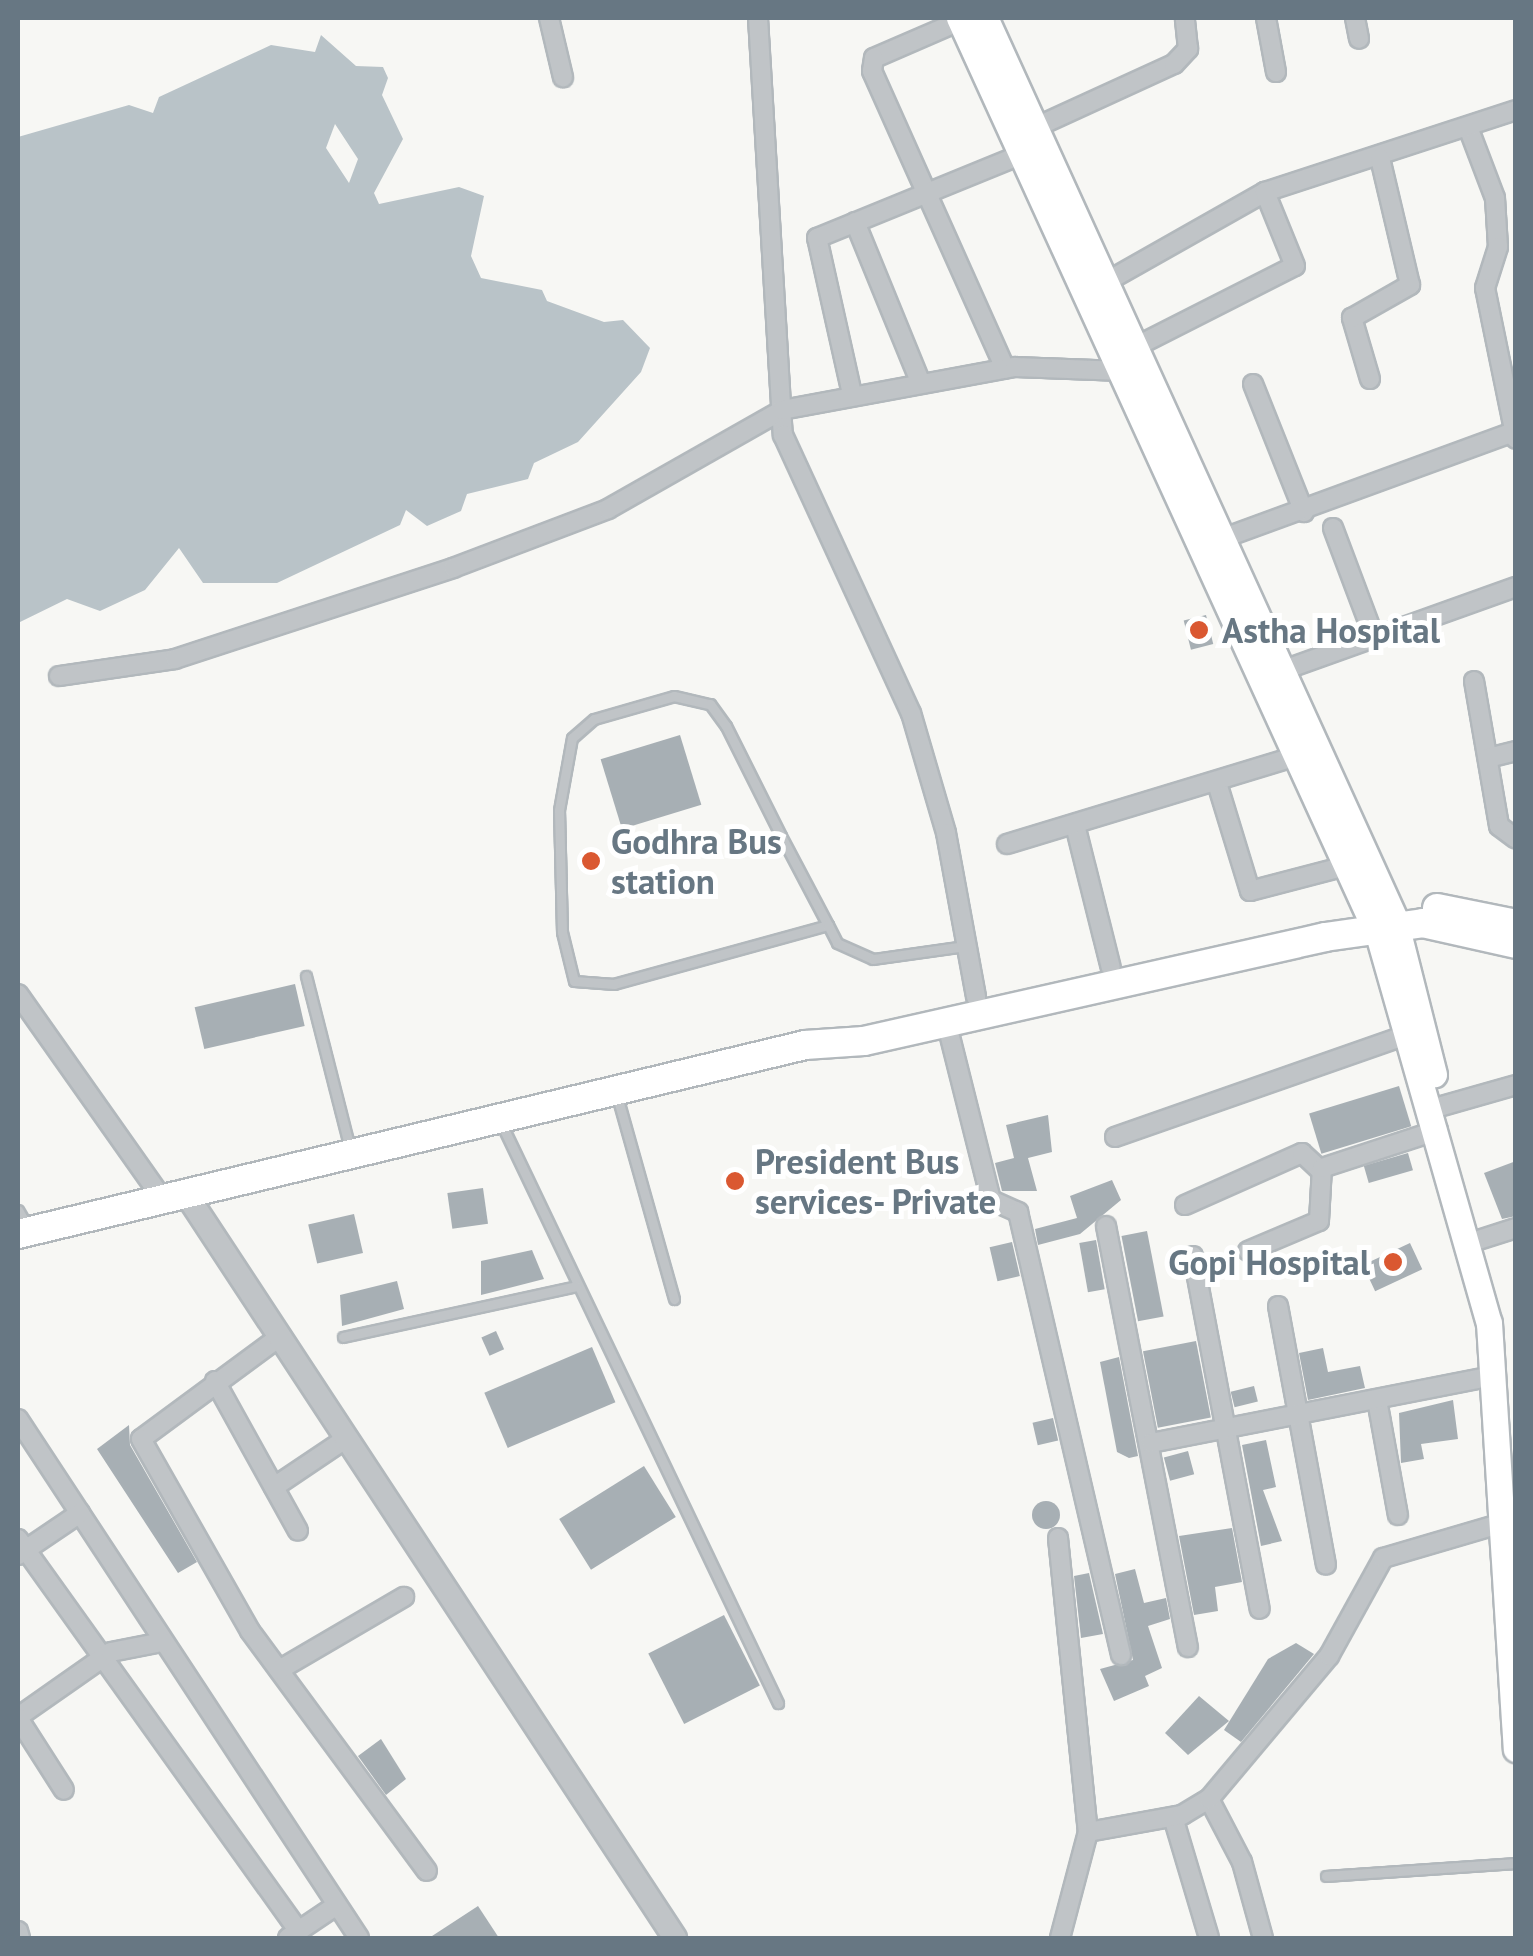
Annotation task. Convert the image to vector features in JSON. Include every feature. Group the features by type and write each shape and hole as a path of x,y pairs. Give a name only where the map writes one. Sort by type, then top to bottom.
{"main road":[{"path":"969,18 1128,359 1346,866 1382,917 1406,1035 1436,1117"},
{"path":"1029,141 1106,282 1128,359 1222,539 1382,917 1436,1117 1493,1376 1509,1519 1516,1749"},
{"path":"838,1038 976,996 1382,917 1516,924"},
{"path":"22,1225 172,1194 838,1038 946,1021 1382,917 1516,944"}],"street":[{"path":"549,18 563,77"},
{"path":"758,18 782,410 789,458 910,713 976,996"},
{"path":"969,18 872,63 1005,369"},
{"path":"852,394 815,246 855,222 927,193 1174,64 1188,49 1185,18"},
{"path":"1266,18 1276,72"},
{"path":"1355,18 1360,39"},
{"path":"1106,282 1265,192 1380,158 1516,110"},
{"path":"1222,539 1515,434 1485,288 1498,247 1495,198 1468,127"},
{"path":"1370,378 1350,324 1410,284 1380,158"},
{"path":"59,676 175,659 452,568 608,509 782,410 920,381 1128,359 1295,266 1265,192"},
{"path":"855,222 920,381"},
{"path":"1253,384 1304,512"},
{"path":"1333,528 1374,637"},
{"path":"1280,671 1516,587"},
{"path":"1474,681 1500,826 1516,839"},
{"path":"1488,758 1516,751"},
{"path":"1007,844 1296,756"},
{"path":"1217,783 1250,891 1346,866"},
{"path":"1076,825 1112,968"},
{"path":"18,994 278,1338 675,1938"},
{"path":"946,1021 990,1200 1018,1212 1121,1655"},
{"path":"1114,1137 1406,1035"},
{"path":"1320,1170 1516,1085"},
{"path":"1185,1205 1302,1153 1320,1170 1319,1221 1248,1252"},
{"path":"1106,1226 1188,1647"},
{"path":"1466,1244 1516,1228"},
{"path":"1193,1256 1260,1609"},
{"path":"1278,1306 1326,1565"},
{"path":"278,1338 141,1439 279,1670 427,1872"},
{"path":"1151,1443 1493,1376"},
{"path":"215,1381 298,1531"},
{"path":"1377,1400 1398,1515"},
{"path":"18,1419 359,1938"},
{"path":"274,1487 344,1440"},
{"path":"80,1513 20,1548 293,1935 337,1905"},
{"path":"1088,1832 1174,1817 1209,1799 1329,1656 1383,1558 1509,1519"},
{"path":"1058,1538 1088,1832 1060,1938"},
{"path":"279,1670 404,1597"},
{"path":"64,1790 18,1717 101,1660 162,1642"},
{"path":"1209,1799 1242,1862 1263,1938"},
{"path":"1174,1817 1209,1938"},
{"path":"18,1931 20,1938"}],"lane":[{"path":"828,926 614,984 574,982 562,932 559,810 572,738 594,719 674,696 710,704 828,926 848,953 874,960 966,946"},
{"path":"306,976 351,1150"},
{"path":"615,1089 674,1299"},
{"path":"498,1116 778,1702"},
{"path":"343,1338 576,1286"},
{"path":"1326,1876 1516,1863"}],"shaded area":[{"path":"321,35 356,66 383,67 388,78 382,95 403,139 374,193 379,204 459,187 484,196 471,256 481,278 542,290 547,301 604,322 623,320 650,348 641,372 578,442 534,463 528,479 467,494 461,511 427,526 406,510 400,525 277,583 203,583 179,548 145,590 100,611 67,599 18,623 18,137 129,105 153,113 159,97 271,45 315,52","holes":["335,124 358,159 349,183 326,148"]}],"building":[{"path":"1206,615 1213,644 1191,650 1184,621"},
{"path":"680,735 701,805 622,829 601,759"},
{"path":"295,984 305,1026 204,1049 195,1007"},
{"path":"1399,1086 1411,1126 1321,1154 1309,1113"},
{"path":"1048,1115 1052,1152 1028,1158 1037,1191 1002,1191 995,1163 1014,1158 1006,1125"},
{"path":"1408,1153 1413,1170 1369,1183 1364,1166"},
{"path":"1516,1161 1516,1216 1502,1219 1484,1173"},
{"path":"1112,1180 1121,1200 1080,1234 1038,1245 1035,1229 1077,1218 1070,1196"},
{"path":"483,1188 488,1224 452,1229 447,1193"},
{"path":"354,1214 363,1253 317,1264 308,1225"},
{"path":"1147,1231 1164,1316 1138,1321 1121,1236"},
{"path":"1096,1240 1105,1289 1088,1292 1079,1243"},
{"path":"1012,1242 1020,1276 997,1281 990,1247"},
{"path":"1410,1243 1422,1269 1375,1291 1363,1265"},
{"path":"532,1250 544,1279 481,1295 481,1261"},
{"path":"397,1281 404,1309 342,1326 340,1295"},
{"path":"496,1331 504,1349 490,1356 481,1338"},
{"path":"1196,1341 1211,1418 1158,1428 1143,1351"},
{"path":"592,1347 615,1402 508,1448 484,1393"},
{"path":"1323,1348 1328,1372 1360,1366 1365,1388 1308,1400 1299,1353"},
{"path":"1119,1357 1138,1456 1129,1458 1117,1452 1100,1362"},
{"path":"1254,1386 1258,1402 1235,1407 1231,1392"},
{"path":"1453,1400 1458,1439 1421,1444 1424,1459 1401,1463 1399,1413"},
{"path":"1053,1418 1058,1440 1038,1445 1033,1423"},
{"path":"129,1425 130,1445 197,1562 178,1573 97,1449"},
{"path":"1266,1440 1276,1487 1263,1490 1282,1541 1261,1546 1242,1445"},
{"path":"1188,1451 1194,1474 1170,1481 1164,1457"},
{"path":"644,1466 676,1517 591,1570 559,1519"},
{"path":"1046,1501 1056,1505 1060,1515 1056,1525 1046,1529 1036,1525 1032,1515 1036,1505"},
{"path":"1232,1528 1242,1582 1215,1587 1218,1611 1194,1615 1179,1536"},
{"path":"1135,1569 1144,1603 1166,1598 1170,1619 1148,1626 1162,1668 1145,1676 1149,1686 1114,1701 1100,1669 1133,1660 1115,1574"},
{"path":"1089,1573 1103,1634 1081,1638 1074,1576"},
{"path":"724,1615 760,1685 684,1724 648,1654"},
{"path":"1296,1643 1314,1654 1241,1742 1224,1730 1268,1659"},
{"path":"1199,1696 1229,1721 1188,1755 1165,1733"},
{"path":"381,1739 406,1779 386,1795 358,1756"},
{"path":"478,1906 499,1938 429,1938"}],"place":[{"name":"Astha Hospital","path":"1199,630"},
{"name":"Godhra Bus station","path":"591,861"},
{"name":"President Bus services- Private","path":"735,1181"},
{"name":"Gopi Hospital","path":"1393,1262"}]}
